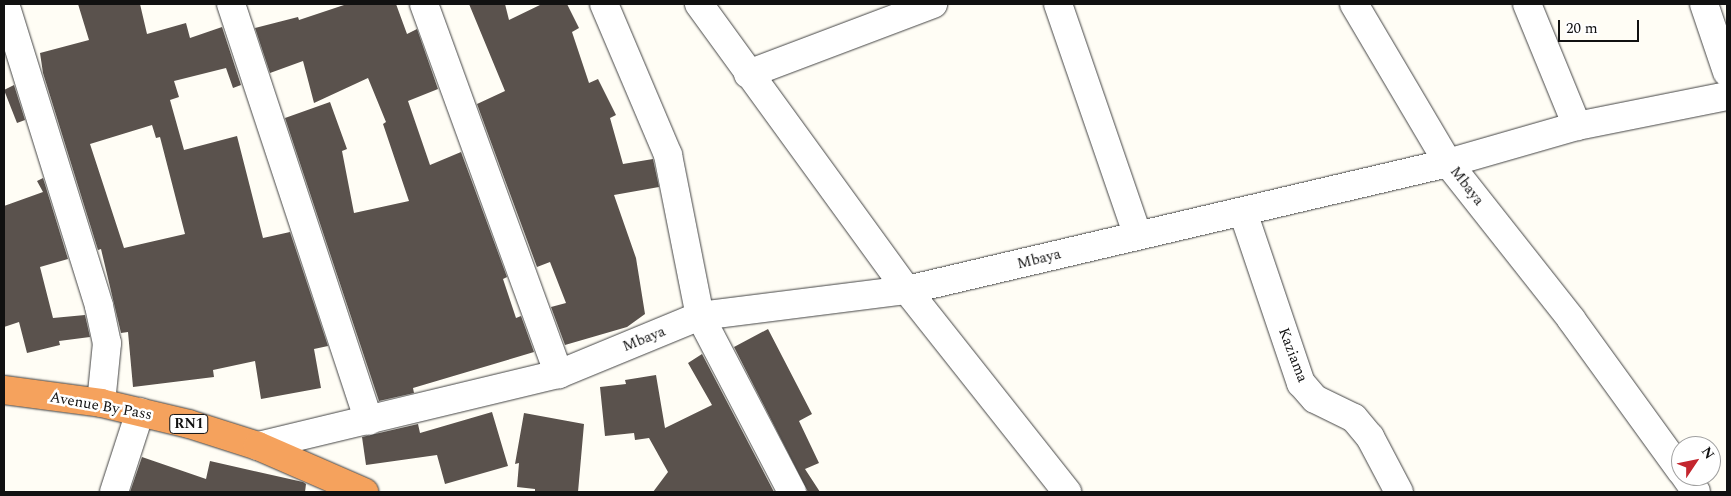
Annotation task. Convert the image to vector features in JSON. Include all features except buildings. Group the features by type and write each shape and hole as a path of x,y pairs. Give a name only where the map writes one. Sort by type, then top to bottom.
{"highway":[{"name":"Avenue By Pass","path":"4,390 101,403 140,412 258,446 364,492"}],"street":[{"path":"5,4 99,306 107,343 101,403"},
{"path":"231,4 369,421"},
{"path":"424,4 559,374"},
{"path":"604,4 668,155 700,316 792,492"},
{"path":"700,4 748,74 906,290 1067,492"},
{"path":"748,74 933,4"},
{"path":"1058,4 1137,234"},
{"path":"1354,4 1448,163 1577,126 1727,96"},
{"path":"1527,4 1577,126"},
{"path":"1704,4 1727,72"},
{"name":"Mbaya","path":"258,446 369,421 559,374 700,316 906,290 1137,234 1243,212 1448,163 1571,319 1671,457"},
{"name":"Kaziama","path":"1243,212 1301,382 1315,399 1354,418 1370,437 1399,492"},
{"path":"114,492 140,412"}]}
